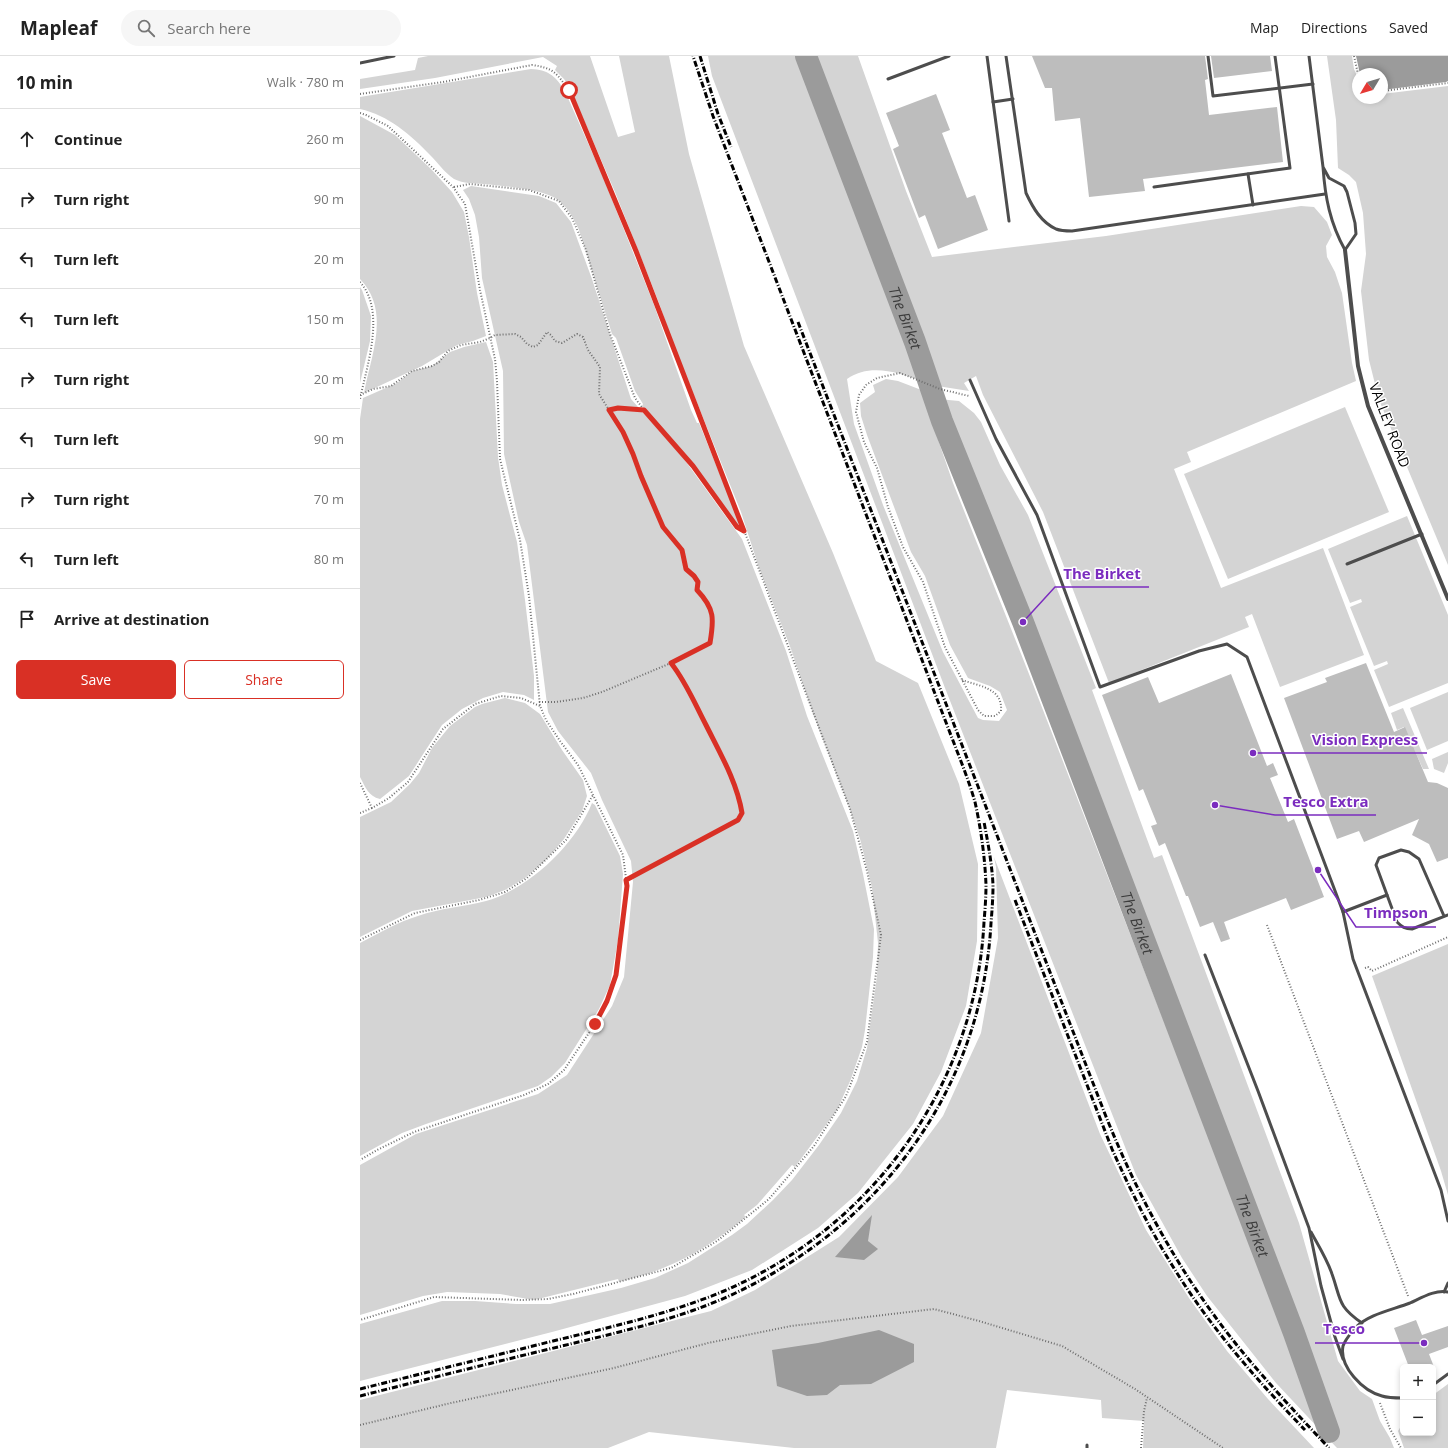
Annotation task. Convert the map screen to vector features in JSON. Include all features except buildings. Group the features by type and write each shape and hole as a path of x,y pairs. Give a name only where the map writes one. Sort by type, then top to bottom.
{"street":[{"name":"VALLEY ROAD","path":"1345,250 1358,366 1368,406 1448,598"}],"lane":[{"path":"360,63 394,56"},
{"path":"888,80 949,56"},
{"path":"987,56 1009,221"},
{"path":"1006,56 1026,193 1033,208 1043,220 1057,229 1072,231 1325,194"},
{"path":"1208,56 1213,96 1313,84"},
{"path":"1154,187 1290,168 1276,56"},
{"path":"1309,56 1325,194 1336,234 1345,250 1356,234 1355,223 1347,192 1344,186 1329,178 1323,167"},
{"path":"993,102 1013,99"},
{"path":"1248,174 1253,205"},
{"path":"970,380 996,439 1037,515 1100,687 1199,651 1227,644 1247,657 1343,912 1353,959 1441,1190 1448,1221"},
{"path":"1347,564 1422,534"},
{"path":"1444,916 1418,858 1409,852 1401,850 1379,858 1376,861 1376,865 1397,922 1401,926 1406,929 1412,929 1448,915"},
{"path":"1343,912 1387,895"},
{"path":"1205,955 1309,1228 1321,1286 1334,1337 1343,1359 1348,1369 1357,1380 1377,1394 1381,1396 1400,1398"},
{"path":"1309,1228 1332,1273 1341,1304 1351,1316 1362,1323"},
{"path":"1343,1359 1343,1346 1355,1328 1366,1320 1431,1294 1446,1292 1448,1283"},
{"path":"1436,1383 1448,1374"}],"path":[{"path":"1354,56 1357,68"},
{"path":"360,94 443,82 532,65 544,66 555,72 569,90 630,237 850,809 867,872 881,935 867,1042 846,1096 814,1146 769,1200 717,1241 671,1268 548,1300 434,1297 360,1320"},
{"path":"1388,90 1448,83"},
{"path":"360,113 388,126 453,187 465,204 497,381 500,459 520,540 528,589 540,706 546,720 560,742 578,765 623,855 627,886 616,975 607,1001 598,1018 564,1070 548,1084 524,1095 414,1132 360,1160"},
{"path":"453,187 470,184 529,190 559,201 572,218 586,250 610,334 635,398 693,466 737,527 744,531"},
{"path":"360,282 364,287 372,305 374,327 360,399"},
{"path":"360,395 379,388 391,386 412,371 432,366 439,362 448,351 460,345 480,342 490,338 494,334 515,334 533,347 538,345 547,332 555,341 562,343 577,334 582,337 588,350 600,367 599,394 623,432 663,527 682,550 686,569 698,582 697,590 707,601 712,613 713,628 710,643 631,681 583,698 556,702 540,702"},
{"path":"962,680 986,688 997,694 1002,703 1001,711 995,716 984,716 978,710 962,680 945,647 923,582 901,541 888,507 877,468 864,442 856,412 859,395 866,385 877,378 900,373 940,389 978,398"},
{"path":"609,410 618,408 644,410"},
{"path":"626,880 738,820 742,813 734,784 718,750 681,677 671,663"},
{"path":"360,813 389,798 408,782 443,729 475,704 500,696 521,698 540,706"},
{"path":"360,783 372,808"},
{"path":"360,940 415,913 479,900 505,892 527,878 566,840 593,795"},
{"path":"1267,925 1411,1302"},
{"path":"1358,970 1368,967 1372,972 1448,936"},
{"path":"360,1425 451,1403 614,1368 708,1343 791,1326 934,1309 1062,1346 1148,1398 1223,1448"},
{"path":"1377,1394 1390,1429 1401,1448"},
{"path":"1141,1448 1144,1410 1148,1398"}],"shaded area":[{"path":"428,56 590,56 618,137 635,132 619,56 669,56 689,154 744,346 833,553 876,661 918,683 959,784 978,864 977,941 966,1006 941,1072 913,1124 858,1193 818,1228 752,1270 685,1296 360,1381 360,1324 442,1301 550,1304 621,1288 655,1278 688,1263 747,1224 792,1180 841,1113 857,1081 867,1048 877,976 878,943 872,888 860,839 849,807 813,714 791,649 759,568 741,512 673,343 659,303 615,192 570,88 555,70 557,66 543,57 435,78 360,89 360,79 415,70 418,58"},
{"path":"708,56 798,56 923,382 894,372 875,370 865,371 847,379 854,424 883,505 943,652 978,718 983,720 999,721 1007,710 1000,692 990,686 968,678 950,645 925,576 911,552 867,435 861,416 860,403 875,392 873,385 886,379 898,381 924,391 925,402 953,483 1029,674 1324,1434 1332,1430 1050,684 938,399 959,401 974,413 981,422 1000,465 1028,515 1096,688 1092,690 1154,858 1162,855 1299,1223 1338,1361 1360,1391 1372,1399 1380,1421 1394,1448 1337,1448 1276,1383 1207,1296 1182,1258 1136,1175 945,688 712,76"},
{"path":"812,56 858,56 906,191 932,257 1106,236 1301,206 1314,207 1327,222 1332,235 1326,246 1327,257 1335,272 1342,293 1356,381 1187,452 1191,462 1174,469 1221,588 1323,548 1364,655 1280,687 1252,614 1245,617 1249,627 1109,683 1043,512 983,395 976,376 964,383 969,391 931,385 925,350"},
{"path":"1327,56 1352,56 1354,68 1352,68 1352,104 1388,104 1388,93 1448,86 1448,565 1379,400 1369,360 1361,291 1366,254 1363,213 1356,182 1349,175 1338,168 1336,120"},
{"path":"1356,56 1448,56 1448,81 1388,89 1388,68 1359,68"},
{"path":"531,69 550,74 564,89 603,177 654,305 691,410 697,423 699,423 736,514 741,531 704,478 642,406 643,404 635,391 616,338 612,334 579,230 568,210 558,200 543,193 458,181 451,177 407,133 380,116 360,109 360,97"},
{"path":"360,116 395,135 431,169 452,192 464,212 477,293 486,336 457,345 422,366 364,393 374,349 377,319 375,305 369,292 360,279"},
{"path":"471,186 539,196 556,203 571,222 592,279 631,399 684,459 742,539 786,651 807,716 853,831 874,929 873,957 862,1047 851,1079 837,1110 795,1167 792,1165 757,1205 744,1215 746,1217 717,1239 693,1254 669,1266 619,1282 618,1279 534,1300 500,1294 447,1292 423,1296 360,1315 360,1165 416,1134 538,1094 567,1075 612,1006 624,977 633,882 631,861 591,773 558,731 548,712 527,545 519,522 504,454 503,371 482,278 479,237 475,215 469,199 463,190"},
{"path":"360,287 371,316 370,341 360,383"},
{"path":"486,342 493,362 498,457 502,485 517,542 525,600 534,676 534,700 524,695 503,692 483,698 462,709 442,725 409,776 380,799 370,794 360,777 360,419 363,398 397,383 412,371 432,366 450,352"},
{"path":"1345,407 1389,512 1228,579 1184,474"},
{"path":"1407,516 1448,615 1448,683 1389,707 1374,670 1388,664 1387,661 1374,666 1350,607 1362,602 1361,599 1350,603 1328,549"},
{"path":"1448,692 1448,741 1427,750 1410,708"},
{"path":"505,698 525,703 540,714 562,750 583,780 587,796 582,811 564,839 546,860 525,878 505,890 486,897 412,911 360,937 360,817 391,802 410,784 419,773 432,748 450,726 475,707"},
{"path":"1403,708 1429,769 1423,769 1404,727 1397,730 1391,713"},
{"path":"1448,752 1448,763 1444,773 1434,769 1432,759"},
{"path":"592,803 595,805 620,856 623,874 618,940 610,985 599,1009 565,1063 551,1077 538,1086 402,1133 360,1156 360,943 411,918 426,913 486,901 502,895 518,886 534,876 563,849 575,834"},
{"path":"994,857 1100,1134 1146,1230 1189,1298 1227,1351 1268,1399 1314,1448 1143,1448 1144,1421 1102,1418 1101,1400 1007,1390 996,1448 794,1448 649,1432 608,1448 360,1448 360,1400 711,1311 755,1290 839,1237 898,1177 943,1116 981,1033 998,938 996,867"},
{"path":"1448,944 1448,1195 1441,1171 1372,976"},
{"path":"872,1215 868,1241 878,1249 864,1260 835,1257"},
{"path":"879,1330 914,1344 914,1362 871,1384 840,1385 827,1395 807,1396 777,1386 772,1350 818,1343"},
{"path":"1448,1384 1448,1448 1404,1448 1398,1431 1400,1428 1400,1436 1436,1436 1436,1393"}],"waterway":[{"name":"The Birket","path":"806,56 915,342 942,421 1023,622 1294,1333 1329,1432"}],"railway":[{"path":"360,1389 618,1325 682,1307 724,1291 778,1263 826,1229 870,1189 907,1143 938,1093 961,1039 977,982 984,922 986,885 981,833 973,794 713,116 693,56"},
{"path":"700,56 718,114 731,147"},
{"path":"798,322 1105,1114 1146,1205 1162,1234 1197,1290 1236,1344 1258,1371 1329,1448"},
{"path":"360,1396 626,1330 689,1312 729,1296 783,1267 832,1233 875,1192 913,1147 944,1096 967,1042 983,984 992,914 992,877 990,854 984,822"},
{"path":"1015,900 1112,1149 1155,1237 1186,1288 1217,1331 1305,1430"}],"place":[{"name":"The Birket","path":"1023,622"},
{"name":"Vision Express","path":"1253,753"},
{"name":"Tesco Extra","path":"1215,805"},
{"name":"Timpson","path":"1318,870"},
{"name":"Tesco","path":"1424,1343"}],"route":[{"path":"569,90 636,251 744,531 737,527 693,466 644,410 618,408 609,410 623,432 663,527 682,550 686,569 698,582 697,590 707,601 712,613 713,628 710,643 671,663 681,677 715,743 734,784 742,813 738,820 626,880 627,886 616,975 607,1001 595,1024"}]}
